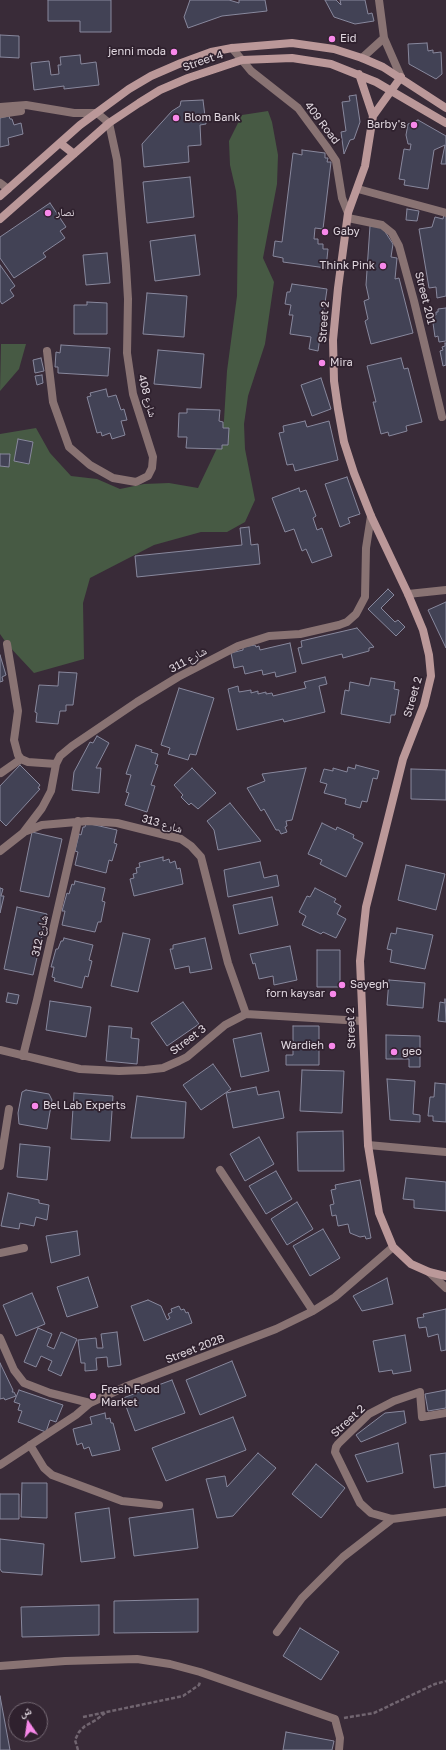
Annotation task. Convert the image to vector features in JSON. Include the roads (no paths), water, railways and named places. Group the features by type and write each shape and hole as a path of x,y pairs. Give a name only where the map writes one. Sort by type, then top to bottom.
{"street":[{"path":"379,0 384,38 401,77"},
{"path":"362,58 384,38"},
{"name":"Street 4","path":"0,196 60,143 129,89 151,76 211,52 232,48 292,42 334,49 362,58 383,67 401,77 446,108"},
{"name":"409 Road","path":"232,48 251,70 298,108 326,146 336,161 342,198 348,216"},
{"name":"Street 4","path":"0,219 109,123 160,90 188,78 242,60 292,58 331,64 359,74 393,90 446,123"},
{"name":"Street 2","path":"359,74 373,116 365,166 348,216 333,340 334,381 344,442 354,473 371,516 408,594 423,630 429,654 431,676 424,704 403,759 366,907 360,961 368,1145 379,1213 393,1247"},
{"name":"Street 2","path":"373,116 401,77"},
{"path":"0,107 26,105 74,113 97,113 109,123"},
{"path":"0,114 12,111 49,110"},
{"name":"شارع 408","path":"47,351 53,402 69,447 90,465 113,478 136,482 148,476 152,468 153,457 133,394 127,353 128,299 126,266 117,160 109,123"},
{"path":"60,143 74,154"},
{"path":"0,183 8,189"},
{"path":"358,189 446,213"},
{"name":"Street 201","path":"348,216 382,225 392,233 399,246 442,417"},
{"name":"شارع 311","path":"0,851 23,833 42,808 51,791 56,764 64,751 137,702 178,677 238,646 269,636 300,634 330,627 346,622 351,618 359,610 365,597 366,548 371,516"},
{"path":"408,594 446,590"},
{"path":"7,644 18,711 14,740 18,755 21,760 28,762 56,764"},
{"path":"1,773 21,760"},
{"name":"شارع 313","path":"23,833 42,825 78,821 117,823 181,839 191,846 201,857 228,963 246,1014"},
{"name":"شارع 312","path":"23,1056 78,821"},
{"path":"246,1014 362,1021"},
{"name":"Street 3","path":"0,1050 85,1070 131,1071 163,1068 187,1057 225,1025 246,1014"},
{"path":"0,1166 9,1109"},
{"path":"368,1145 446,1152"},
{"path":"220,1170 313,1311"},
{"path":"393,1247 411,1264 429,1272 446,1276"},
{"name":"Street 202B","path":"0,1465 76,1415 90,1403 127,1386 276,1329 313,1311 334,1297 393,1247"},
{"path":"0,1253 24,1248"},
{"path":"429,1272 446,1288"},
{"path":"0,1338 14,1370 24,1383 50,1393 90,1403"},
{"name":"Street 2","path":"392,1519 371,1513 360,1503 338,1460 336,1447 343,1438 369,1414 394,1401 420,1392 422,1417 446,1413"},
{"path":"30,1445 44,1468 52,1475 122,1501 159,1505"},
{"path":"277,1632 302,1598 338,1563 392,1519 446,1512"},
{"path":"0,1666 65,1661 136,1659 170,1664 200,1672 335,1719 340,1738 339,1750"}],"place":[{"name":"Eid","path":"332,39"},
{"name":"jenni moda","path":"174,52"},
{"name":"Blom Bank","path":"176,118"},
{"name":"Barby's","path":"414,125"},
{"name":"نصار","path":"48,213"},
{"name":"Gaby","path":"325,232"},
{"name":"Think Pink","path":"383,266"},
{"name":"Mira","path":"322,363"},
{"name":"Sayegh","path":"342,985"},
{"name":"forn kaysar","path":"333,994"},
{"name":"Wardieh","path":"332,1046"},
{"name":"geo","path":"394,1052"},
{"name":"Bel Lab Experts","path":"35,1106"},
{"name":"Fresh Food Market","path":"93,1396"}]}
